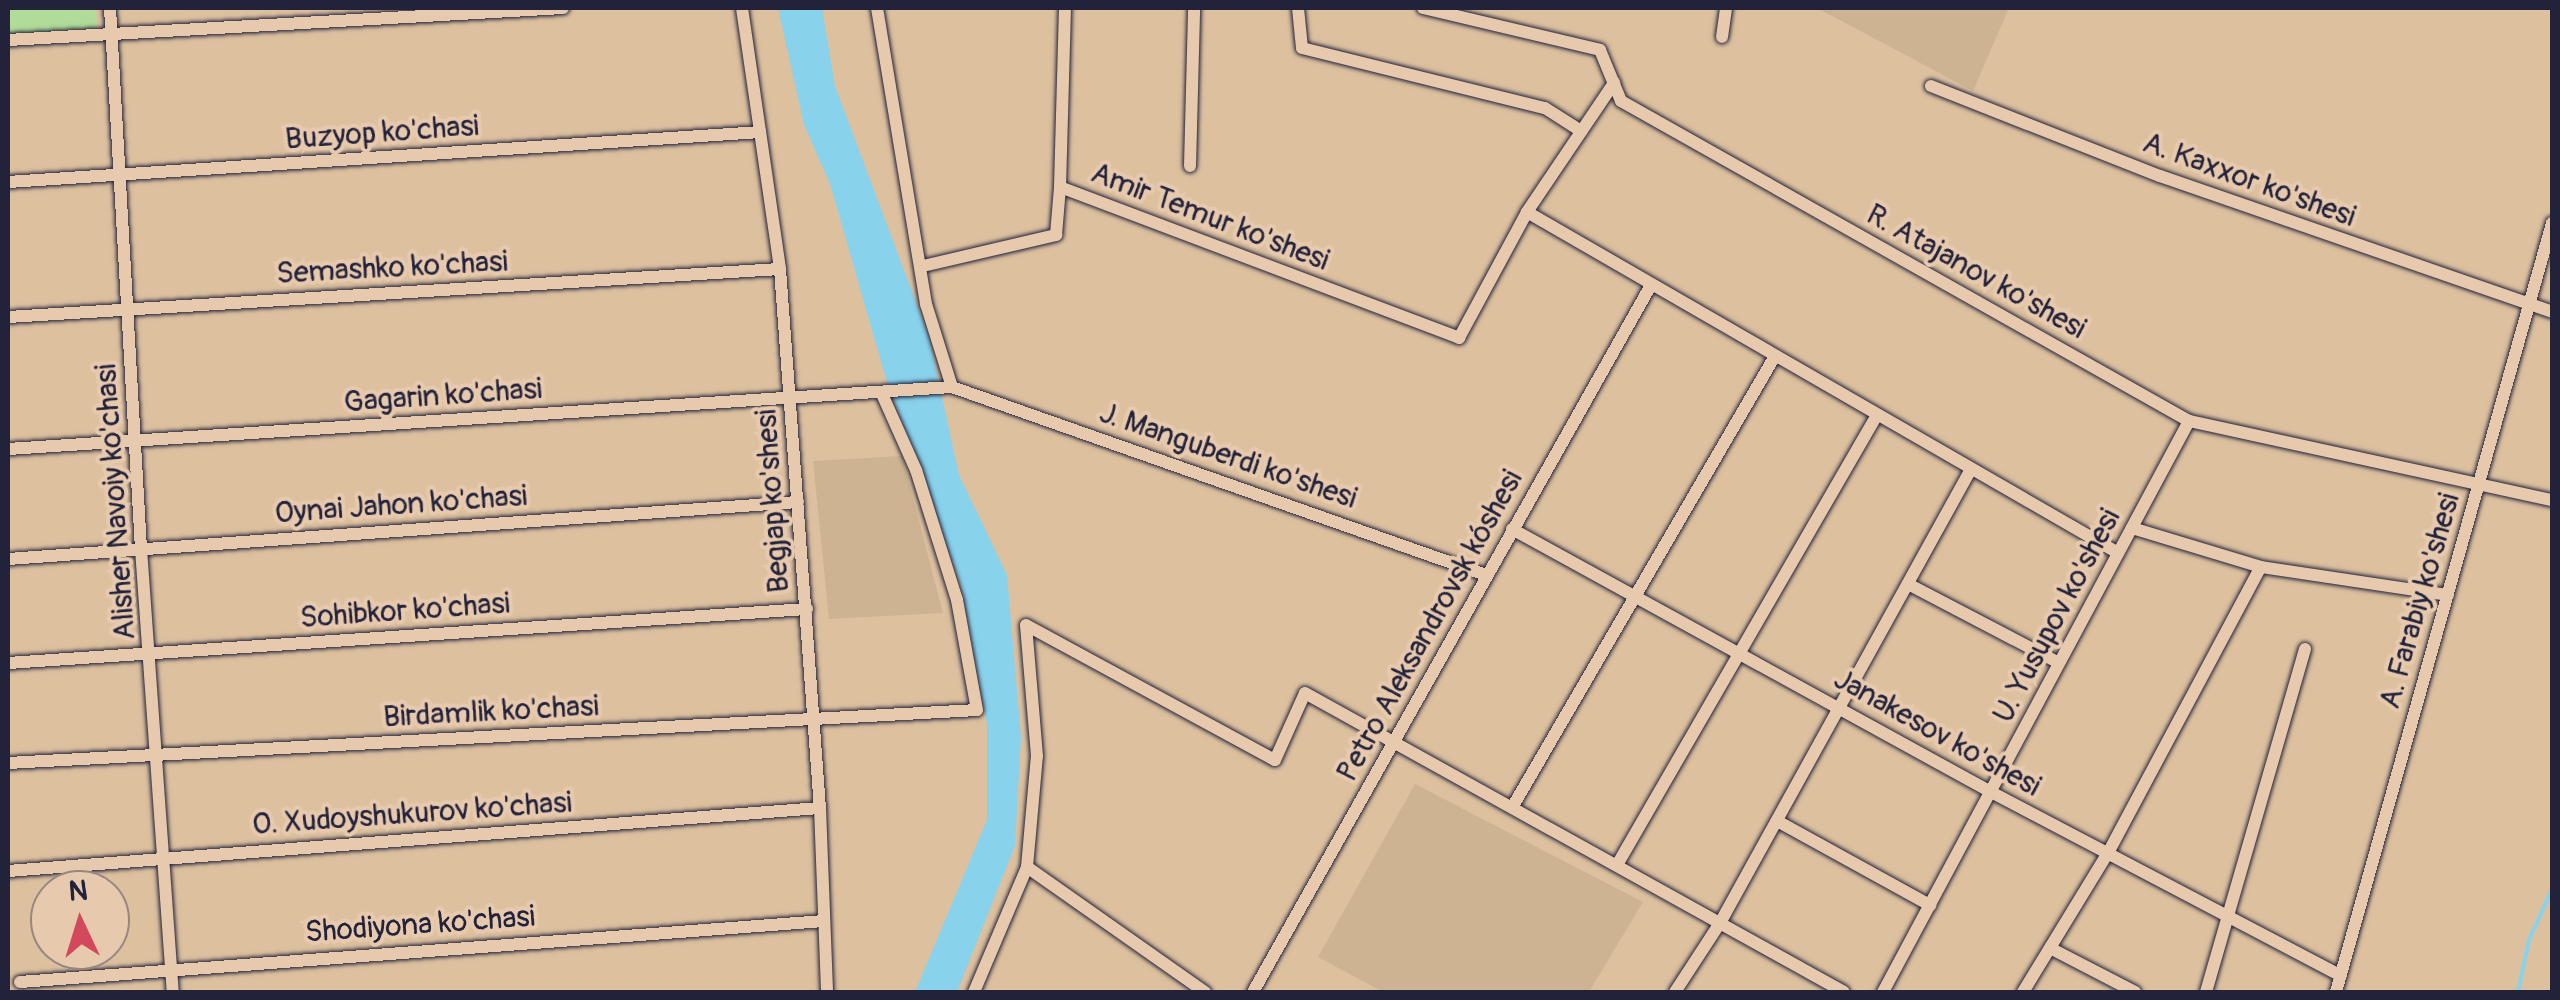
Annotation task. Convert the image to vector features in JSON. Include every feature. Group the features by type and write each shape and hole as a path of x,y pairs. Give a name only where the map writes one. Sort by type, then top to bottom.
{"street":[{"name":"Alisher Navoiy ko'chasi","path":"110,8 130,308 134,441 173,992"},
{"path":"8,40 492,9 563,8"},
{"name":"Begjap ko'shesi","path":"742,8 780,269 820,808 827,992"},
{"path":"877,8 923,266 926,304 947,388"},
{"path":"1060,187 1065,8"},
{"path":"1190,166 1194,8"},
{"path":"1298,8 1302,48 1545,108 1581,132"},
{"name":"R. Atajanov ko'shesi","path":"1422,8 1600,50 1621,101 2189,421 2552,500"},
{"path":"1722,37 1726,8"},
{"path":"1614,83 1527,212 2118,553"},
{"name":"A. Kaxxor ko'shesi","path":"1931,86 2160,176 2552,312"},
{"name":"Buzyop ko'chasi","path":"8,182 760,132"},
{"name":"Amir Temur ko'shesi","path":"923,266 1056,235 1060,187 1458,338 1527,212"},
{"name":"A. Farabiy ko'shesi","path":"2336,992 2552,223"},
{"name":"Semashko ko'chasi","path":"8,317 780,269"},
{"name":"Petro Aleksandrovsk kóshesi","path":"1253,992 1651,286"},
{"path":"1512,806 1775,356"},
{"name":"Gagarin ko'chasi","path":"8,449 947,388"},
{"name":"J. Manguberdi ko'shesi","path":"947,388 1486,575"},
{"name":"Birdamlik ko'chasi","path":"8,763 157,752 814,722 977,710 957,600 916,470 886,393"},
{"path":"1617,865 1877,415"},
{"name":"U. Yusupov ko'shesi","path":"1884,992 2189,421"},
{"path":"1675,992 1720,923 1971,469"},
{"name":"Oynai Jahon ko'chasi","path":"8,559 798,502"},
{"path":"2132,528 2261,567 2448,595"},
{"name":"Janakesov ko'shesi","path":"1512,529 1991,792 2341,976"},
{"path":"2023,992 2108,853 2261,567"},
{"path":"1908,584 2059,663"},
{"name":"Sohibkor ko'chasi","path":"8,663 807,609"},
{"path":"974,992 1027,866 1038,756 1026,625 1274,760 1306,692 1844,992"},
{"path":"2206,992 2305,648"},
{"name":"O. Xudoyshukurov ko'chasi","path":"8,871 820,808"},
{"path":"1777,822 1930,906"},
{"path":"1027,866 1205,992"},
{"name":"Shodiyona ko'chasi","path":"20,982 824,921"},
{"path":"2050,948 2135,992"}],"shaded area":[{"path":"1817,8 2009,8 1973,91"},
{"path":"902,456 943,613 829,619 813,461"},
{"path":"1415,784 1643,902 1589,992 1383,992 1318,957"}],"green space":[{"path":"8,8 96,8 97,28 8,35"}],"water":[{"path":"778,8 822,8 835,86 929,337 959,475 1007,575 1021,737 1015,846 957,992 915,992 987,820 987,724 961,585 886,379 830,184 804,125"}],"waterway":[{"path":"2518,992 2529,940 2552,889"}]}
